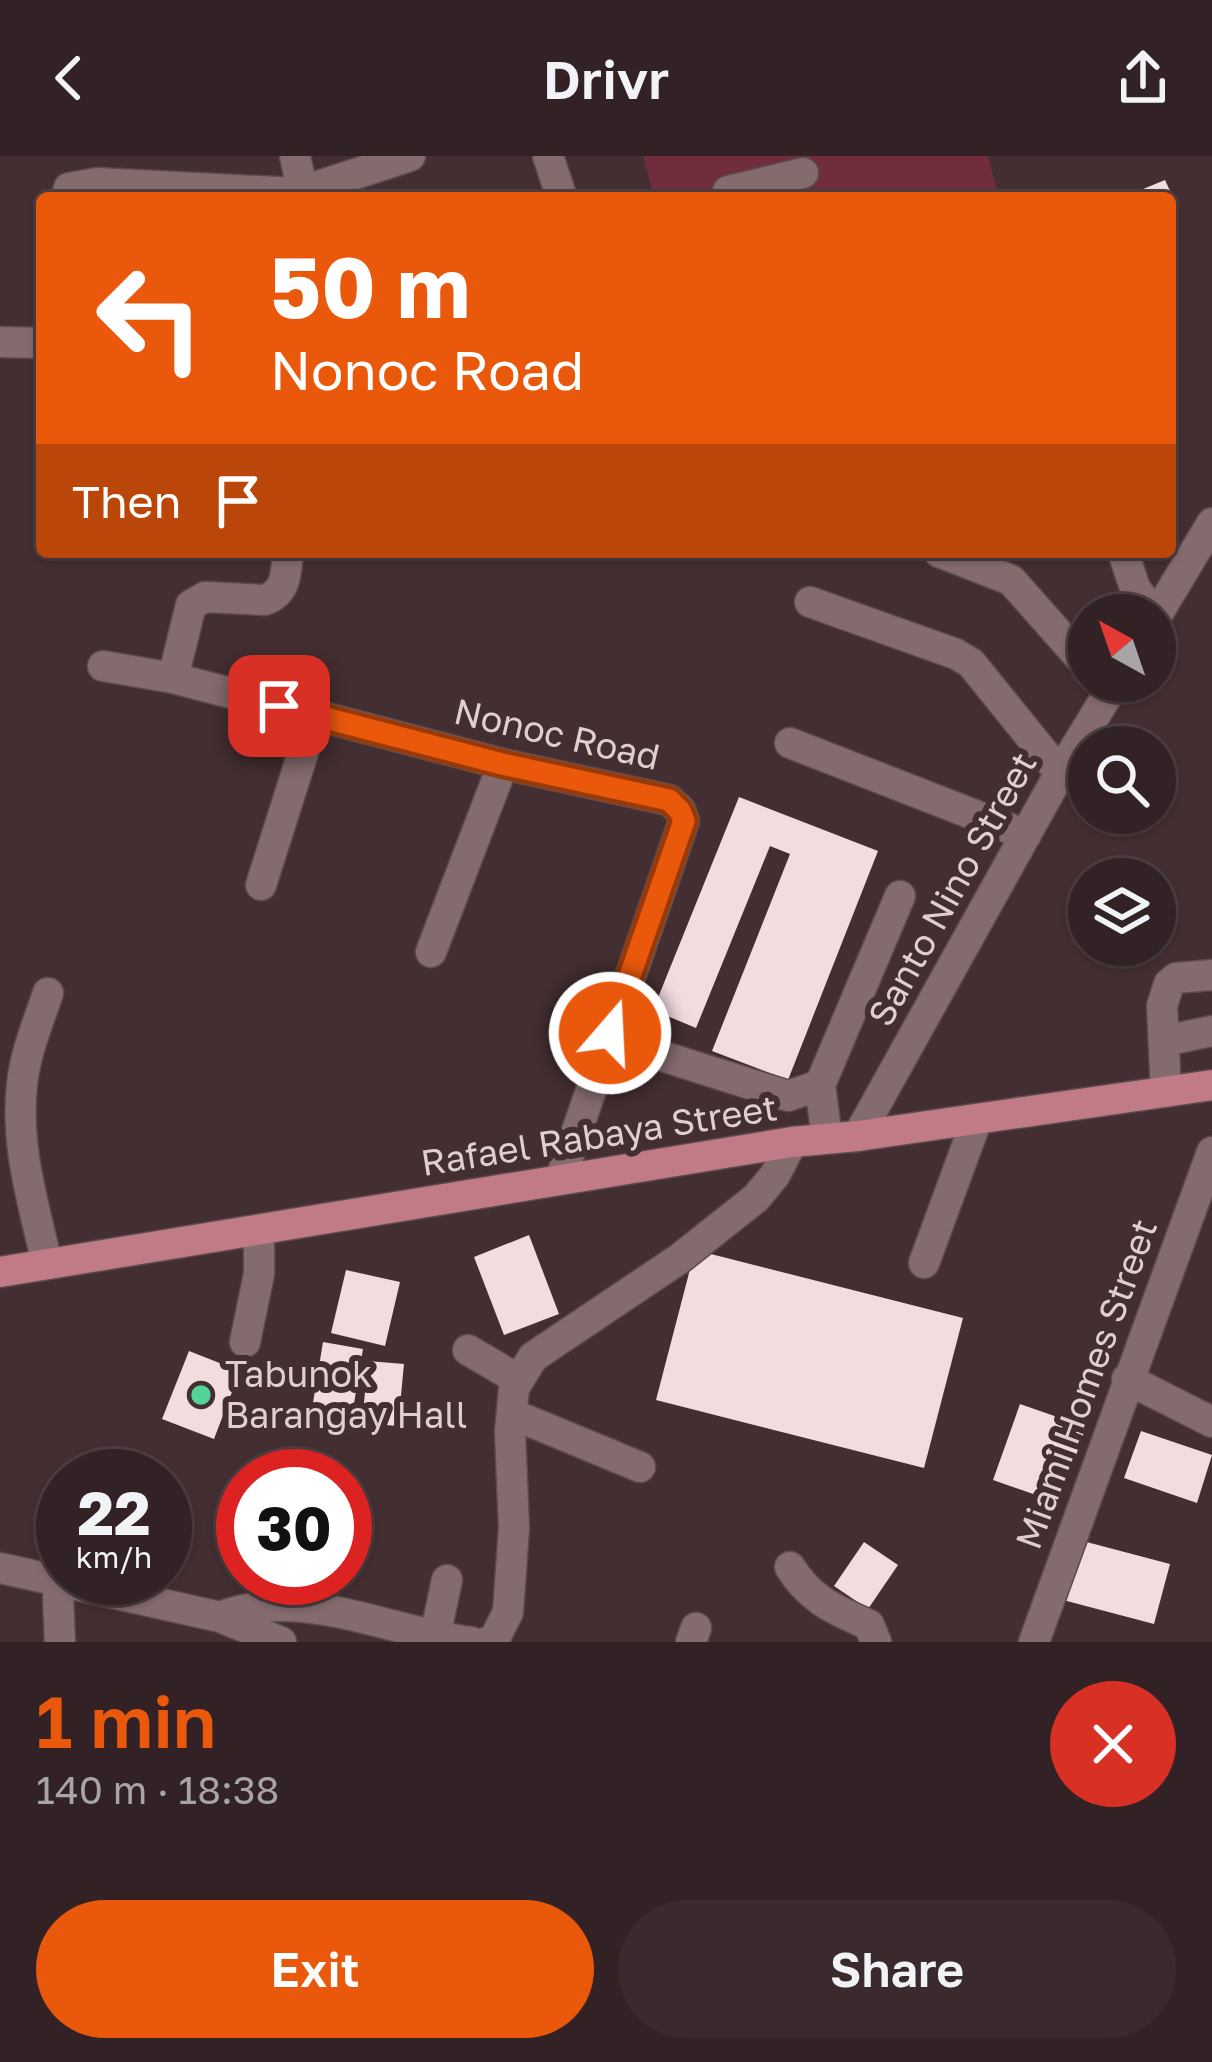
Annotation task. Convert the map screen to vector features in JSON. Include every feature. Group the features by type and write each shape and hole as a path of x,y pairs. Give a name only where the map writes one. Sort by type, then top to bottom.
{"main road":[{"name":"Rafael Rabaya Street","path":"0,1272 793,1142 1212,1085"}],"street":[{"path":"295,156 303,192"},
{"path":"548,156 560,192"},
{"path":"311,192 391,159"},
{"path":"728,191 801,176"},
{"path":"68,192 98,183 252,192"},
{"path":"0,343 36,343"},
{"path":"1168,594 1212,523"},
{"path":"172,678 191,604 205,597 273,597 285,581 287,558"},
{"path":"954,558 1010,580 1068,645"},
{"path":"1125,558 1139,594"},
{"path":"810,602 971,664 1060,773"},
{"name":"Nonoc Road","path":"103,666 172,678 502,764 669,800 680,811 684,821 560,1180"},
{"name":"Santo Nino Street","path":"842,1137 1026,835 1099,702"},
{"path":"261,885 315,715"},
{"path":"790,743 1026,835"},
{"path":"431,952 502,764"},
{"path":"842,1137 820,1085 900,896"},
{"path":"1166,1092 1162,1006 1169,983 1212,974"},
{"path":"47,1264 23,1159 20,1116 26,1065 48,993"},
{"path":"1164,1041 1212,1031"},
{"path":"665,1057 788,1096 820,1085"},
{"path":"924,1263 976,1119"},
{"path":"487,1642 503,1628 508,1612 514,1528 512,1414 519,1380 533,1357 679,1259 757,1198 793,1142"},
{"name":"Miami Homes Street","path":"1034,1642 1212,1152"},
{"path":"245,1342 259,1274 259,1231"},
{"path":"468,1349 519,1380"},
{"path":"1127,1379 1212,1422"},
{"path":"512,1414 640,1467"},
{"path":"790,1567 804,1590 869,1625 876,1642"},
{"path":"0,1568 36,1576"},
{"path":"435,1636 447,1580"},
{"path":"220,1617 250,1605 289,1604 471,1642"},
{"path":"60,1605 66,1638"},
{"path":"168,1605 220,1617 280,1642"}],"shaded area":[{"path":"643,156 988,156 997,192 652,192"}],"building":[{"path":"1165,180 1171,192 1136,192"},
{"path":"739,797 878,851 788,1080 712,1051 790,854 770,846 696,1028 653,1010"},
{"path":"529,1235 559,1314 504,1335 474,1257"},
{"path":"695,1250 963,1318 924,1468 656,1400"},
{"path":"346,1270 400,1282 385,1346 331,1333"},
{"path":"323,1342 363,1349 349,1434 309,1427"},
{"name":"Tabunok Barangay Hall","path":"189,1351 240,1371 214,1439 162,1419"},
{"path":"368,1361 404,1364 398,1426 362,1423"},
{"path":"1020,1404 1086,1427 1059,1503 993,1480"},
{"path":"1141,1431 1212,1455 1197,1503 1124,1478"},
{"path":"1079,1540 1170,1564 1154,1624 1063,1600"},
{"path":"864,1542 898,1565 868,1609 834,1586"}],"place":[{"name":"Tabunok Barangay Hall","path":"201,1395"}],"route":[{"path":"279,706 502,764 669,800 684,821 610,1033"}]}
